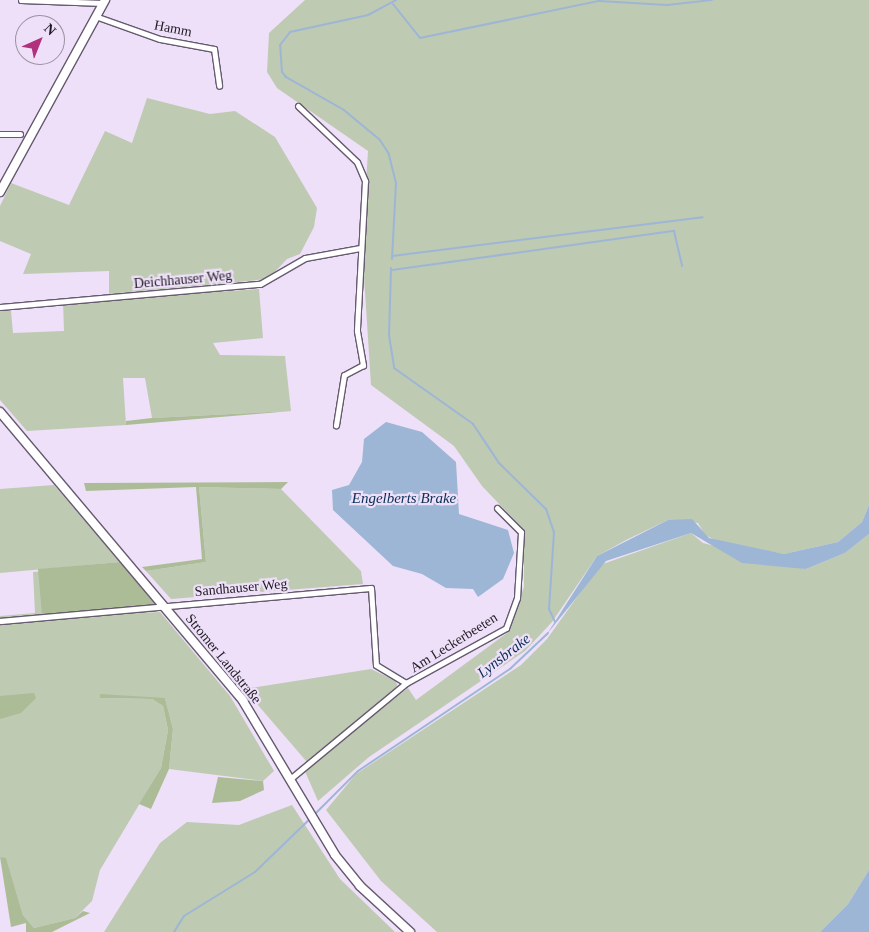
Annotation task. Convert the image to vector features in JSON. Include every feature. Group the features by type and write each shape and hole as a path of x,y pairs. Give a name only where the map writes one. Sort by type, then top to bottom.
{"main road":[{"path":"0,192 94,16 104,1"},
{"name":"Stromer Landstraße","path":"0,412 243,701 311,818 360,886 410,932"}],"street":[{"path":"21,0 104,1"},
{"name":"Hamm","path":"94,16 160,39 214,49 219,86"},
{"path":"298,106 363,170 357,331 363,365 344,375 336,425"},
{"path":"0,134 20,134"},
{"name":"Deichhauser Weg","path":"0,307 260,284 305,258 360,248"},
{"name":"Am Leckerbeeten","path":"290,779 406,683 506,628 517,598 521,532 497,508"},
{"name":"Sandhauser Weg","path":"0,621 371,588 376,665 406,683"}],"green space":[{"path":"305,0 869,0 869,505 862,522 838,542 784,554 719,542 705,535 698,523 668,520 628,539 597,556 552,622 525,651 369,757 318,801 304,769 408,688 416,700 507,633 524,587 524,530 482,486 454,446 371,385 362,245 368,151 277,88 267,72 269,33"},
{"path":"147,98 210,114 235,111 275,137 317,208 314,227 300,254 287,259 268,279 109,294 109,271 23,274 31,254 0,241 0,206 11,183 69,205 105,131 132,143"},
{"path":"259,289 263,338 213,343 220,355 285,356 291,411 152,418 145,378 123,378 126,425 27,431 0,400 0,311 11,311 13,333 64,331 63,302"},
{"path":"291,411 126,425 126,421 152,418"},
{"path":"288,482 281,489 199,487 206,562 146,571 142,567 202,559 196,487 86,491 84,483"},
{"path":"54,485 120,562 0,573 0,489"},
{"path":"199,487 281,489 361,571 363,584 171,599 146,571 206,562"},
{"path":"691,533 703,543 806,569 845,553 869,534 869,870 848,904 820,932 437,932 381,881 326,810 356,774 521,665 547,639 600,565"},
{"path":"120,562 156,605 42,615 38,569"},
{"path":"123,566 160,611 145,613 160,612 230,696 274,771 263,781 169,769 173,729 165,698 101,698 152,699 163,706 168,730 161,768 100,870 92,901 75,918 34,928 23,915 6,859 0,857 0,616 35,613 33,572"},
{"path":"371,669 396,681 398,689 307,762 244,689"},
{"path":"34,693 36,698 21,713 0,719 0,696"},
{"path":"100,694 165,698 173,729 169,769 151,809 139,804 161,768 168,730 163,706 152,699 100,698"},
{"path":"218,777 263,781 264,790 240,801 212,803"},
{"path":"292,805 340,879 395,932 104,932 160,843 187,822 239,825"},
{"path":"0,857 6,858 23,915 34,928 75,918 83,911 90,913 52,932 26,932 26,923 11,927"}],"water":[{"name":"Engelberts Brake","path":"386,422 422,432 456,462 459,514 508,530 514,553 503,579 478,597 473,589 446,588 422,574 393,566 333,510 332,490 349,485 362,462 364,439"},
{"path":"869,505 869,534 845,553 806,569 742,563 691,533 606,561 547,634 597,556 668,520 692,519 709,538 784,554 838,542 862,522"},
{"path":"869,870 869,932 820,932 848,904"}],"waterway":[{"path":"392,259 396,183 389,154 380,140 344,110 286,77 282,72 280,45 290,32 368,15 396,0"},
{"path":"393,4 420,38 599,1 667,5 712,0"},
{"path":"392,256 703,217"},
{"path":"392,270 674,231 682,266"},
{"path":"391,268 389,335 394,368 473,424 499,463 546,509 554,532 549,609 555,622"},
{"name":"Lynsbrake","path":"314,815 358,771 511,668 548,633"},
{"name":"Lynsbrake","path":"174,932 184,916 255,872 311,818"}]}
